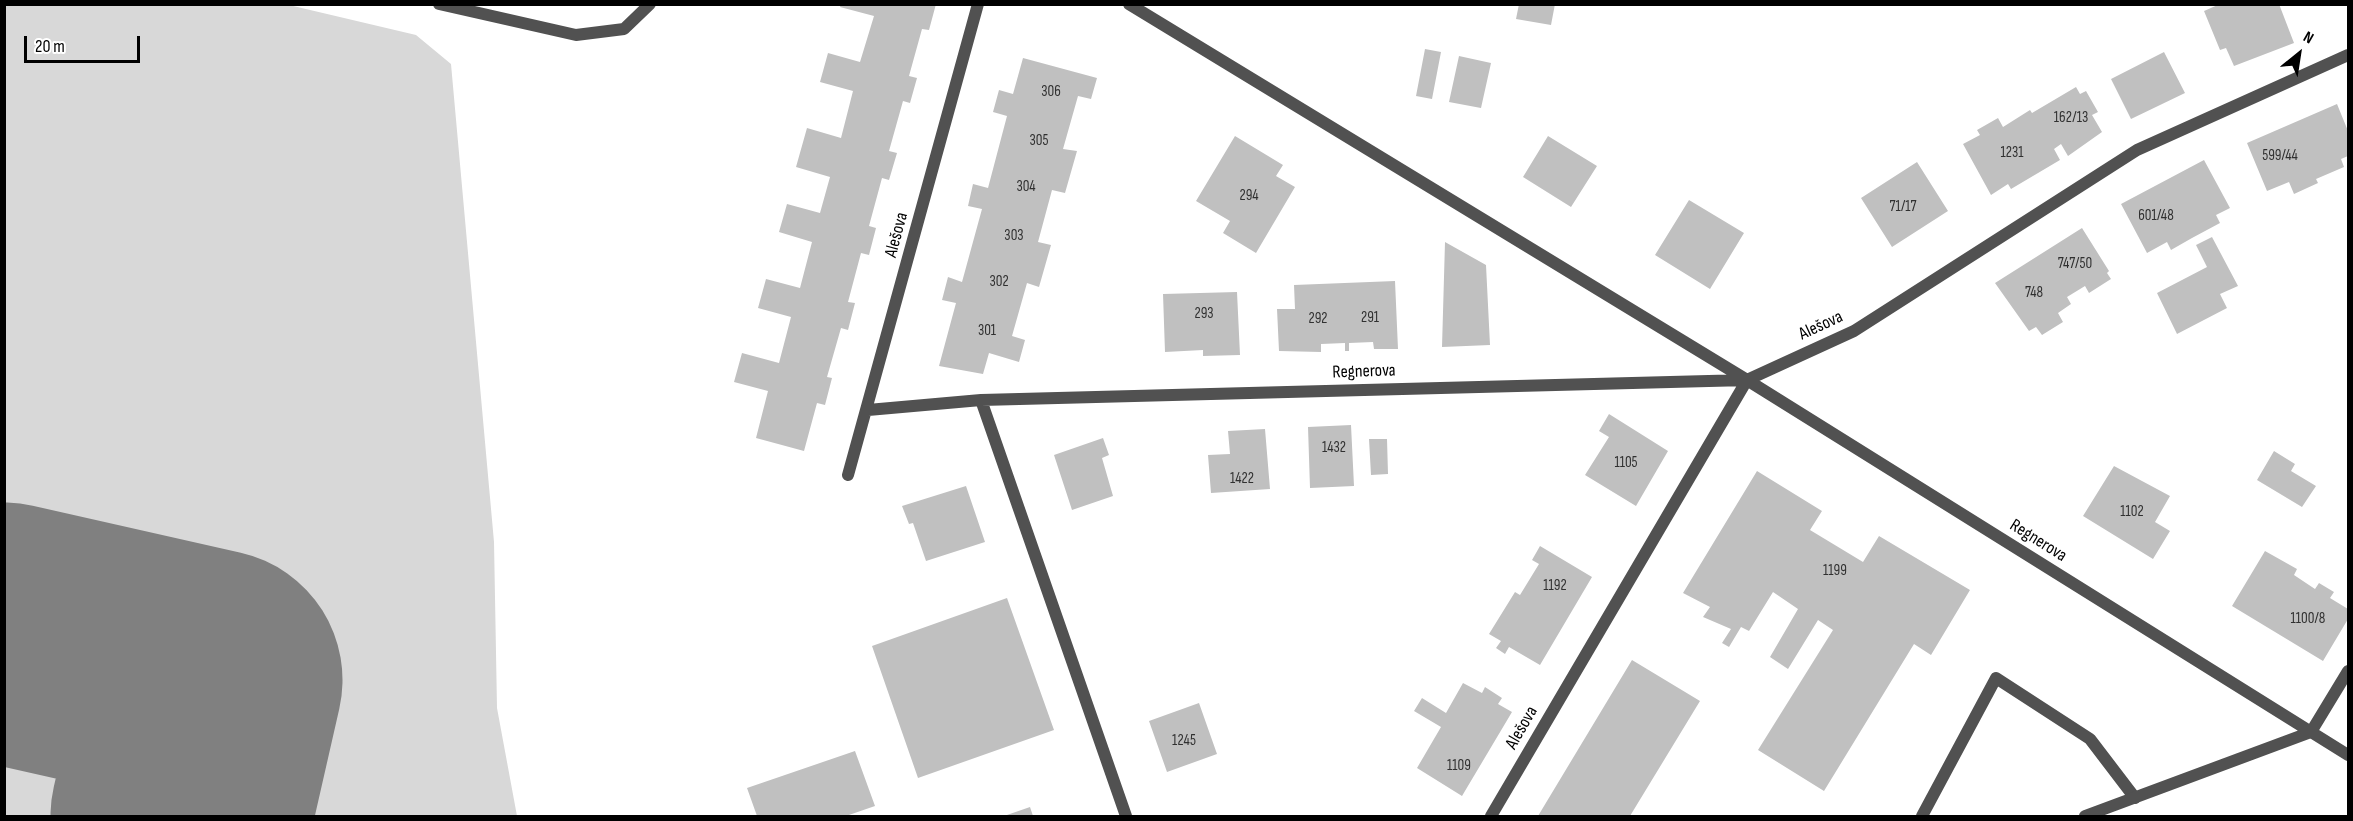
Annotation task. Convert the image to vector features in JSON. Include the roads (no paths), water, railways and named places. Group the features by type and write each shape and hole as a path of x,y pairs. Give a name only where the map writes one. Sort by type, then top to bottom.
{"street":[{"path":"439,4 576,35 624,29 650,4"},
{"name":"Alešova","path":"848,475 868,410 978,4"},
{"name":"Regnerova","path":"1129,4 1747,380 2349,755"},
{"name":"Alešova","path":"1491,816 1747,380 1854,331 2137,150 2337,58 2349,55"},
{"name":"Regnerova","path":"868,410 981,400 1747,380"},
{"path":"981,400 1126,816"},
{"path":"2085,816 2311,732 2349,671"},
{"path":"1922,816 1996,678 2090,739 2135,798"}]}
